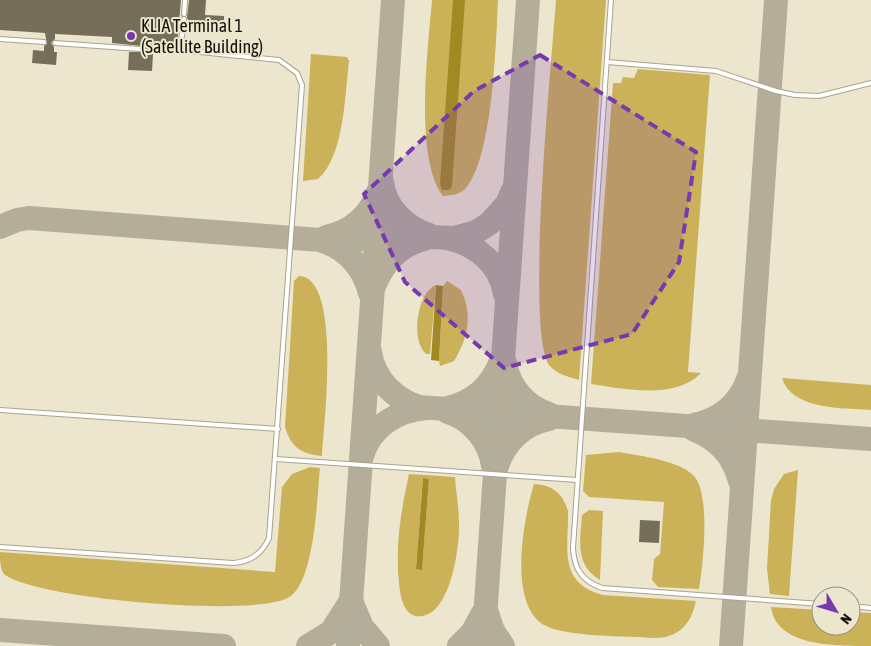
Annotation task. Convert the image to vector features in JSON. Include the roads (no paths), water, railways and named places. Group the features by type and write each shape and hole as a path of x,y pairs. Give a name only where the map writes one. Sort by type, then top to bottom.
{"lane":[{"path":"611,0 573,558 578,572 595,586 609,589 811,603"},
{"path":"184,14 185,1"},
{"path":"180,50 184,19"},
{"path":"0,39 44,42"},
{"path":"55,43 140,49"},
{"path":"0,547 230,563 247,561 260,552 269,538 302,93 300,79 292,68 280,60 180,50 151,50"},
{"path":"607,62 716,71 795,96 831,94 871,83"},
{"path":"0,410 278,429"},
{"path":"276,458 577,480"}],"place":[{"name":"KLIA Terminal 1 (Satellite Building)","path":"131,36"}]}
